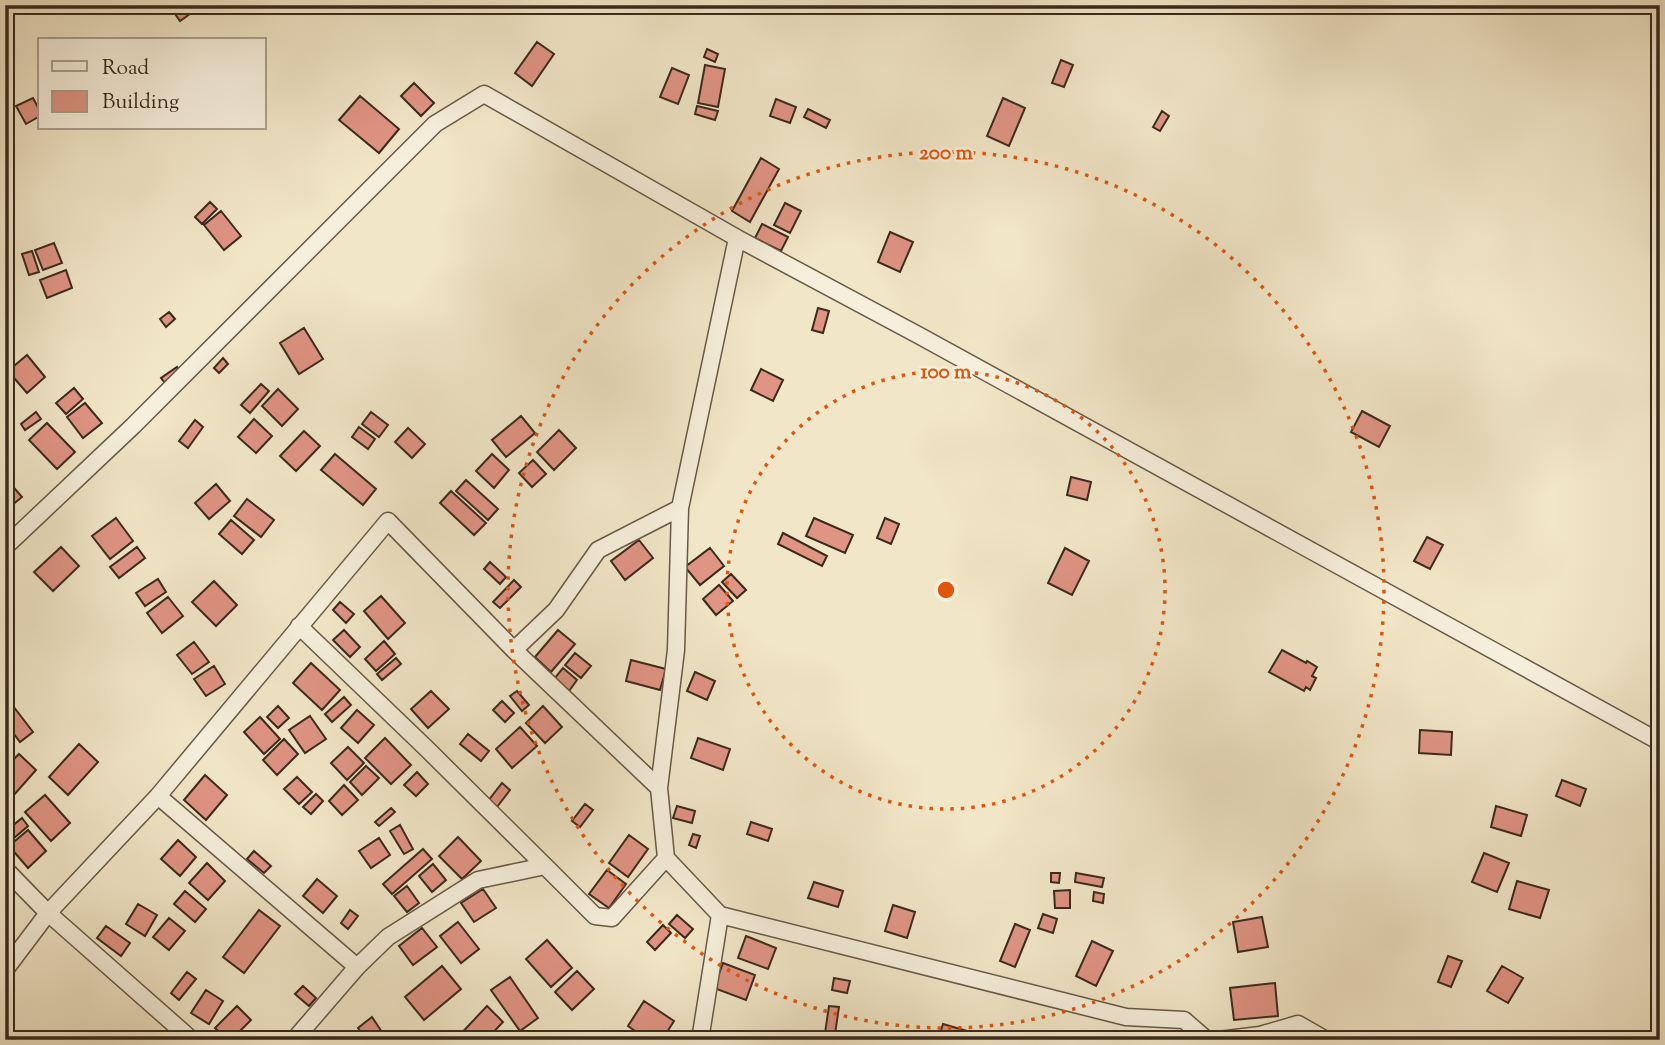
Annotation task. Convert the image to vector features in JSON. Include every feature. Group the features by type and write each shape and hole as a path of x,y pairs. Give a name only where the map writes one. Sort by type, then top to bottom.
{"street":[{"path":"5,547 143,416 435,124 484,94 737,238 1660,742"},
{"path":"737,238 680,508 677,650 659,788 666,858 720,915 1126,1017 1184,1020 1207,1040"},
{"path":"514,650 556,610 598,550 680,508"},
{"path":"5,970 48,913 158,796 388,522 514,650 659,788"},
{"path":"299,626 595,916 612,918 666,858"},
{"path":"158,796 357,967"},
{"path":"294,1040 357,967 388,937 478,880 545,866"},
{"path":"5,869 48,913 192,1040"},
{"path":"700,1040 720,915"},
{"path":"1219,1040 1260,1035 1298,1024 1326,1040"}],"building":[{"path":"169,5 201,5 201,6 180,21"},
{"path":"537,42 554,54 532,86 515,73"},
{"path":"707,49 718,54 715,62 704,57"},
{"path":"1061,60 1073,65 1064,87 1052,83"},
{"path":"705,65 725,69 718,107 698,103"},
{"path":"672,68 689,75 678,104 660,97"},
{"path":"414,83 434,103 421,116 401,96"},
{"path":"360,96 399,129 379,153 339,120"},
{"path":"33,98 38,107 38,117 26,124 16,106"},
{"path":"1003,98 1025,108 1009,146 987,136"},
{"path":"776,99 796,107 790,123 770,116"},
{"path":"697,106 718,111 715,120 695,114"},
{"path":"808,109 830,120 826,128 804,117"},
{"path":"1162,111 1169,116 1160,131 1153,127"},
{"path":"761,158 779,169 750,222 732,211"},
{"path":"210,202 217,209 202,224 195,217"},
{"path":"785,203 801,211 790,233 774,225"},
{"path":"221,211 241,236 224,250 204,225"},
{"path":"762,224 788,237 781,251 755,238"},
{"path":"890,232 913,242 900,272 878,262"},
{"path":"54,243 62,263 43,270 35,250"},
{"path":"32,251 39,272 29,275 22,254"},
{"path":"66,270 72,288 47,298 40,280"},
{"path":"818,308 829,311 823,333 812,330"},
{"path":"169,312 175,319 166,327 160,319"},
{"path":"304,328 323,359 299,374 280,343"},
{"path":"27,355 45,377 27,393 8,371"},
{"path":"223,358 228,364 219,373 214,368"},
{"path":"177,367 180,372 165,383 161,378"},
{"path":"761,369 783,380 773,401 751,390"},
{"path":"261,384 269,391 250,413 241,405"},
{"path":"74,388 83,399 66,414 56,403"},
{"path":"278,389 298,409 282,426 262,406"},
{"path":"85,403 102,423 83,438 67,417"},
{"path":"1362,411 1390,426 1379,447 1351,432"},
{"path":"36,412 41,419 25,430 21,424"},
{"path":"371,412 388,425 379,437 362,424"},
{"path":"521,416 535,433 506,457 492,440"},
{"path":"254,419 272,436 256,453 238,437"},
{"path":"195,420 203,427 188,448 179,441"},
{"path":"47,423 75,452 57,469 29,440"},
{"path":"359,427 375,439 368,449 352,437"},
{"path":"408,428 425,444 412,458 395,442"},
{"path":"559,430 576,448 554,470 537,452"},
{"path":"304,431 320,446 296,471 280,456"},
{"path":"335,454 376,489 363,505 321,470"},
{"path":"492,454 509,470 494,488 476,471"},
{"path":"533,460 546,474 532,487 519,473"},
{"path":"1071,477 1091,482 1087,500 1067,495"},
{"path":"466,480 498,509 488,520 456,491"},
{"path":"8,481 22,497 5,511 5,483"},
{"path":"216,484 230,501 209,519 195,503"},
{"path":"451,491 486,523 474,535 440,503"},
{"path":"247,499 274,520 261,537 234,516"},
{"path":"116,518 133,541 110,559 92,536"},
{"path":"814,518 853,535 845,553 806,536"},
{"path":"885,518 899,524 891,544 877,538"},
{"path":"231,520 254,540 242,554 219,534"},
{"path":"783,533 827,556 822,566 778,544"},
{"path":"1427,537 1443,545 1430,569 1414,561"},
{"path":"639,540 653,558 625,580 611,561"},
{"path":"61,547 79,566 53,591 34,572"},
{"path":"137,547 145,558 119,578 110,567"},
{"path":"710,548 724,566 700,585 685,567"},
{"path":"1065,548 1089,561 1072,595 1048,583"},
{"path":"490,562 506,577 500,584 484,569"},
{"path":"731,574 746,590 737,598 722,582"},
{"path":"158,579 166,592 145,606 136,593"},
{"path":"514,580 521,587 500,608 493,602"},
{"path":"214,581 237,605 216,626 192,602"},
{"path":"719,585 733,601 716,615 703,599"},
{"path":"381,596 405,623 388,639 364,611"},
{"path":"168,597 183,616 162,633 147,613"},
{"path":"340,602 354,614 346,623 333,610"},
{"path":"344,630 360,647 350,657 333,640"},
{"path":"558,630 575,644 551,672 535,657"},
{"path":"384,641 395,654 376,671 365,659"},
{"path":"194,642 209,662 192,674 177,655"},
{"path":"1282,650 1317,667 1312,676 1316,678 1310,690 1306,687 1304,691 1269,672"},
{"path":"575,653 591,666 581,678 565,665"},
{"path":"396,658 401,664 382,680 377,674"},
{"path":"631,660 666,669 660,690 626,681"},
{"path":"311,663 340,690 322,710 293,683"},
{"path":"214,666 225,684 206,696 194,679"},
{"path":"563,668 577,680 569,691 554,679"},
{"path":"695,672 715,681 707,700 687,691"},
{"path":"431,691 449,709 428,728 411,709"},
{"path":"517,691 529,705 522,711 510,696"},
{"path":"344,697 351,705 332,722 325,714"},
{"path":"502,701 514,713 505,722 493,710"},
{"path":"13,706 33,732 20,742 5,722 5,712"},
{"path":"278,706 289,718 278,728 267,717"},
{"path":"543,706 562,727 545,743 526,723"},
{"path":"357,710 374,725 358,743 341,728"},
{"path":"310,716 326,739 305,753 289,730"},
{"path":"260,717 280,739 264,754 244,732"},
{"path":"520,727 537,746 512,768 496,749"},
{"path":"1420,730 1452,732 1451,755 1419,753"},
{"path":"468,734 489,751 481,761 460,744"},
{"path":"385,738 411,765 391,784 365,758"},
{"path":"698,738 730,749 723,770 691,758"},
{"path":"284,739 298,754 277,775 263,760"},
{"path":"79,744 98,762 68,795 49,777"},
{"path":"348,747 364,763 347,780 331,763"},
{"path":"19,754 36,770 6,804 5,768"},
{"path":"366,766 379,778 362,795 350,782"},
{"path":"417,772 428,784 416,796 404,785"},
{"path":"205,775 227,795 206,820 184,800"},
{"path":"297,777 312,792 299,804 284,789"},
{"path":"1562,780 1586,789 1580,806 1556,796"},
{"path":"502,783 510,790 497,807 488,801"},
{"path":"344,785 358,800 342,815 329,801"},
{"path":"316,794 323,801 311,814 303,807"},
{"path":"45,795 70,823 51,841 25,812"},
{"path":"585,804 593,810 580,827 572,821"},
{"path":"677,806 695,811 692,823 673,818"},
{"path":"1496,806 1527,815 1521,836 1491,827"},
{"path":"391,808 395,812 379,826 375,822"},
{"path":"22,818 28,826 7,844 5,832"},
{"path":"751,822 772,829 768,841 747,834"},
{"path":"400,825 413,849 404,854 390,831"},
{"path":"28,830 46,851 28,868 9,846"},
{"path":"693,834 700,836 696,848 689,845"},
{"path":"629,835 648,849 628,877 609,863"},
{"path":"458,837 481,861 462,879 439,856"},
{"path":"379,838 390,855 371,868 359,851"},
{"path":"178,840 196,857 180,876 161,859"},
{"path":"423,849 432,859 392,894 383,884"},
{"path":"254,851 271,866 264,873 247,859"},
{"path":"1484,853 1509,863 1497,892 1472,882"},
{"path":"207,863 225,881 208,900 189,883"},
{"path":"433,864 446,880 432,892 419,876"},
{"path":"607,870 626,884 609,908 589,894"},
{"path":"1051,873 1060,873 1059,883 1051,882"},
{"path":"1076,873 1104,878 1102,887 1075,882"},
{"path":"317,879 337,896 323,913 303,896"},
{"path":"1517,881 1549,890 1540,918 1509,909"},
{"path":"814,882 843,891 838,907 808,898"},
{"path":"407,886 419,903 407,912 394,896"},
{"path":"483,889 496,908 474,922 461,903"},
{"path":"1070,890 1070,908 1055,908 1054,891"},
{"path":"185,891 206,909 195,922 174,904"},
{"path":"1094,892 1104,894 1103,903 1093,901"},
{"path":"138,904 157,915 145,936 126,924"},
{"path":"893,905 915,912 907,938 885,931"},
{"path":"259,910 280,926 244,973 223,957"},
{"path":"350,910 358,916 348,929 341,923"},
{"path":"1043,914 1057,919 1053,933 1038,928"},
{"path":"677,915 693,929 685,938 669,924"},
{"path":"1262,917 1268,947 1238,952 1233,922"},
{"path":"169,918 185,931 169,950 153,937"},
{"path":"458,922 479,949 461,963 440,936"},
{"path":"1015,924 1030,930 1015,967 1000,961"},
{"path":"663,925 671,933 655,950 647,942"},
{"path":"106,926 130,943 121,956 97,938"},
{"path":"422,928 437,947 413,965 399,946"},
{"path":"746,936 776,948 768,969 738,958"},
{"path":"547,940 572,968 551,987 526,959"},
{"path":"1092,941 1113,951 1096,986 1076,976"},
{"path":"1448,956 1462,961 1451,987 1438,982"},
{"path":"723,963 755,975 746,1000 714,988"},
{"path":"442,966 461,989 424,1020 405,997"},
{"path":"1502,966 1523,978 1508,1003 1487,991"},
{"path":"577,971 594,989 572,1010 555,992"},
{"path":"187,972 196,979 179,1000 171,993"},
{"path":"510,977 538,1018 520,1031 491,990"},
{"path":"834,978 850,981 847,993 832,990"},
{"path":"1275,983 1278,1016 1234,1020 1230,988"},
{"path":"303,986 316,998 309,1006 295,994"},
{"path":"206,990 223,1001 209,1024 191,1013"},
{"path":"644,1001 674,1021 662,1040 648,1040 628,1026"},
{"path":"237,1006 251,1020 231,1040 227,1040 215,1028"},
{"path":"487,1006 503,1022 486,1040 455,1040"},
{"path":"829,1006 839,1007 835,1034 825,1033"},
{"path":"372,1017 382,1032 372,1040 367,1040 358,1028"},
{"path":"943,1024 967,1031 964,1040 938,1040"},
{"path":"605,1031 616,1036 615,1040 601,1040"}]}
